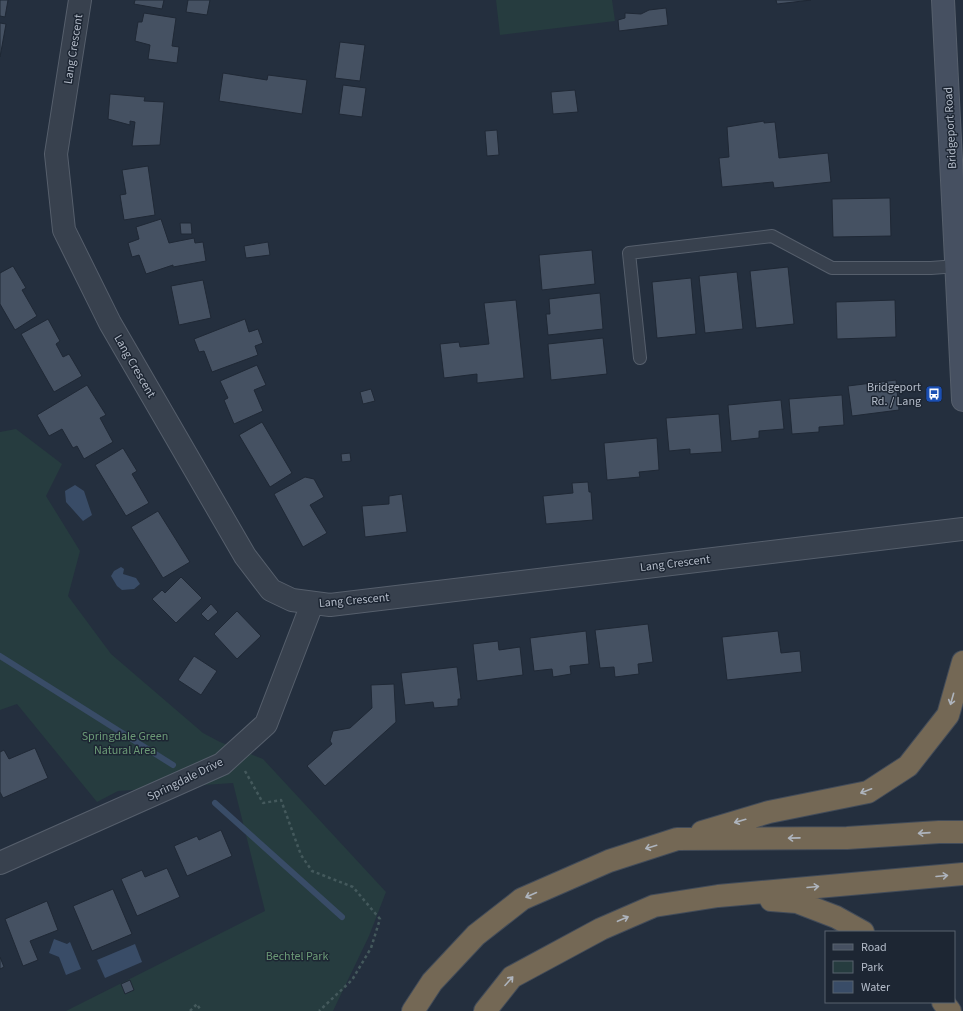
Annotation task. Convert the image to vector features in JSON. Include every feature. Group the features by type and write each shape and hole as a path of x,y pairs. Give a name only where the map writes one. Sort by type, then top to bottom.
{"highway":[{"path":"413,1011 432,982 476,935 522,899 609,860 769,812 868,792 908,766 948,715 963,662"},
{"path":"677,840 847,838 939,832 963,832"},
{"path":"485,1011 512,977 601,929 654,906 718,896 963,874"},
{"path":"718,896 796,902 836,916 861,931"},
{"path":"944,1003 950,1011"}],"main road":[{"name":"Bridgeport Road","path":"943,0 960,265 963,400"}],"street":[{"name":"Lang Crescent","path":"80,0 56,154 64,230 110,323 245,556 271,590 292,600 312,604 330,604 963,529"},
{"name":"Springdale Drive","path":"0,863 222,764 266,724 312,604"}],"lane":[{"path":"640,358 630,253 772,236 832,268 931,268 960,265"}],"path":[{"path":"235,752 263,803 281,800 301,855 312,871 353,887 380,919 371,948 352,980 319,1011"},
{"path":"190,1011 197,1004 200,1011"}],"green space":[{"path":"496,0 612,0 615,21 500,35"},
{"path":"16,429 62,464 46,496 80,551 68,596 111,654 203,733 220,742 263,759 386,892 369,936 333,1011 66,1011 265,911 233,783 118,791 97,802 17,704 0,710 0,432"}],"water":[{"path":"75,485 84,491 92,515 83,521 66,502 65,491"},
{"path":"121,567 124,569 123,574 136,578 140,584 134,589 122,590 117,586 111,576 114,571"},
{"path":"54,939 67,944 70,942 81,969 66,975 59,957 49,953"},
{"path":"135,944 142,962 105,978 97,960"}],"building":[{"path":"0,0 8,0 5,17 0,16"},
{"path":"135,0 164,0 162,9 134,4"},
{"path":"188,0 210,0 207,15 186,12"},
{"path":"776,0 811,0 777,4"},
{"path":"666,8 668,25 619,31 618,20 625,18 625,13 641,14 649,10"},
{"path":"144,13 176,18 172,46 179,47 177,63 148,59 150,45 135,41 138,22 142,22"},
{"path":"0,23 6,24 0,57"},
{"path":"340,42 365,45 360,81 335,78"},
{"path":"223,73 267,80 268,75 307,80 302,114 219,101"},
{"path":"343,85 366,88 362,117 339,114"},
{"path":"575,90 578,112 553,114 551,92"},
{"path":"110,94 145,97 144,101 164,102 160,145 132,146 135,122 130,121 130,125 108,119"},
{"path":"764,121 764,123 775,122 779,158 828,153 831,182 774,188 773,182 722,187 719,158 729,157 727,127"},
{"path":"497,130 499,155 487,156 485,131"},
{"path":"148,166 155,215 124,220 120,195 126,194 122,170"},
{"path":"890,198 891,236 833,237 832,199"},
{"path":"161,219 169,243 194,238 195,243 203,242 206,261 173,267 173,265 146,274 139,255 132,257 128,243 139,239 136,227"},
{"path":"180,223 191,223 192,234 181,234"},
{"path":"268,242 270,255 246,258 244,246"},
{"path":"592,250 595,284 542,290 539,255"},
{"path":"13,266 26,288 22,290 37,316 15,330 0,304 0,273"},
{"path":"788,267 794,324 756,328 750,271"},
{"path":"737,272 743,329 705,333 699,276"},
{"path":"691,278 696,334 657,338 652,282"},
{"path":"203,280 211,318 179,325 171,286"},
{"path":"600,293 603,329 548,335 546,314 550,314 549,299"},
{"path":"516,300 524,378 477,383 477,374 444,378 440,344 459,342 460,347 489,344 484,303"},
{"path":"895,300 896,337 837,339 836,302"},
{"path":"48,319 60,341 56,344 63,357 69,354 82,376 54,392 21,334"},
{"path":"245,319 249,332 258,329 263,343 255,346 258,355 212,372 204,351 199,352 194,339"},
{"path":"603,338 607,374 551,380 548,344"},
{"path":"257,365 266,385 254,390 263,411 234,424 224,400 228,398 220,381"},
{"path":"896,380 899,410 852,416 848,386"},
{"path":"87,385 106,415 100,418 113,442 84,459 77,446 73,448 62,429 49,436 37,415"},
{"path":"371,389 375,401 363,404 360,392"},
{"path":"842,395 844,425 819,427 819,432 792,434 789,399"},
{"path":"781,400 784,429 759,431 759,438 731,441 728,405"},
{"path":"719,414 722,452 690,454 690,449 669,451 666,418"},
{"path":"262,422 292,473 270,487 239,435"},
{"path":"657,438 659,470 639,472 640,477 607,480 604,443"},
{"path":"123,448 137,471 132,474 149,503 126,516 95,465"},
{"path":"350,453 351,461 342,462 341,454"},
{"path":"305,477 314,479 324,497 310,505 327,533 303,547 274,494"},
{"path":"588,482 589,492 591,492 593,520 546,524 543,496 573,493 572,483"},
{"path":"402,494 407,532 365,537 362,506 389,504 389,496"},
{"path":"158,511 190,562 163,578 131,527"},
{"path":"181,577 202,598 176,623 152,599 162,590 165,593"},
{"path":"211,604 218,612 208,621 201,614"},
{"path":"237,611 261,636 237,659 214,634"},
{"path":"648,624 653,662 638,664 639,674 615,677 614,667 600,668 595,630"},
{"path":"586,631 589,664 570,666 571,674 553,677 552,669 534,671 530,638"},
{"path":"778,631 781,653 800,651 802,672 727,680 722,637"},
{"path":"498,641 499,650 520,647 523,675 477,681 473,644"},
{"path":"194,656 217,671 201,695 178,680"},
{"path":"457,667 461,699 458,699 458,706 434,708 433,702 405,705 401,673"},
{"path":"394,684 396,722 325,786 307,766 332,744 330,741 333,731 350,728 372,708 371,685"},
{"path":"35,748 48,778 3,798 0,792 0,752 4,750 9,759"},
{"path":"221,830 232,856 187,876 174,846 197,836 199,840"},
{"path":"167,868 180,897 137,916 121,879 142,870 145,877"},
{"path":"113,889 132,934 92,951 73,906"},
{"path":"47,901 58,930 30,941 38,960 23,966 5,919"},
{"path":"0,957 4,967 0,969"},
{"path":"130,980 134,990 125,994 121,984"}],"waterway":[{"path":"0,656 173,765"},
{"path":"215,803 342,917"}],"place":[{"name":"Bridgeport Rd. / Lang","path":"934,394"}],"park label":[{"name":"Springdale Green Natural Area","path":"125,743"},
{"name":"Bechtel Park","path":"297,956"}]}
